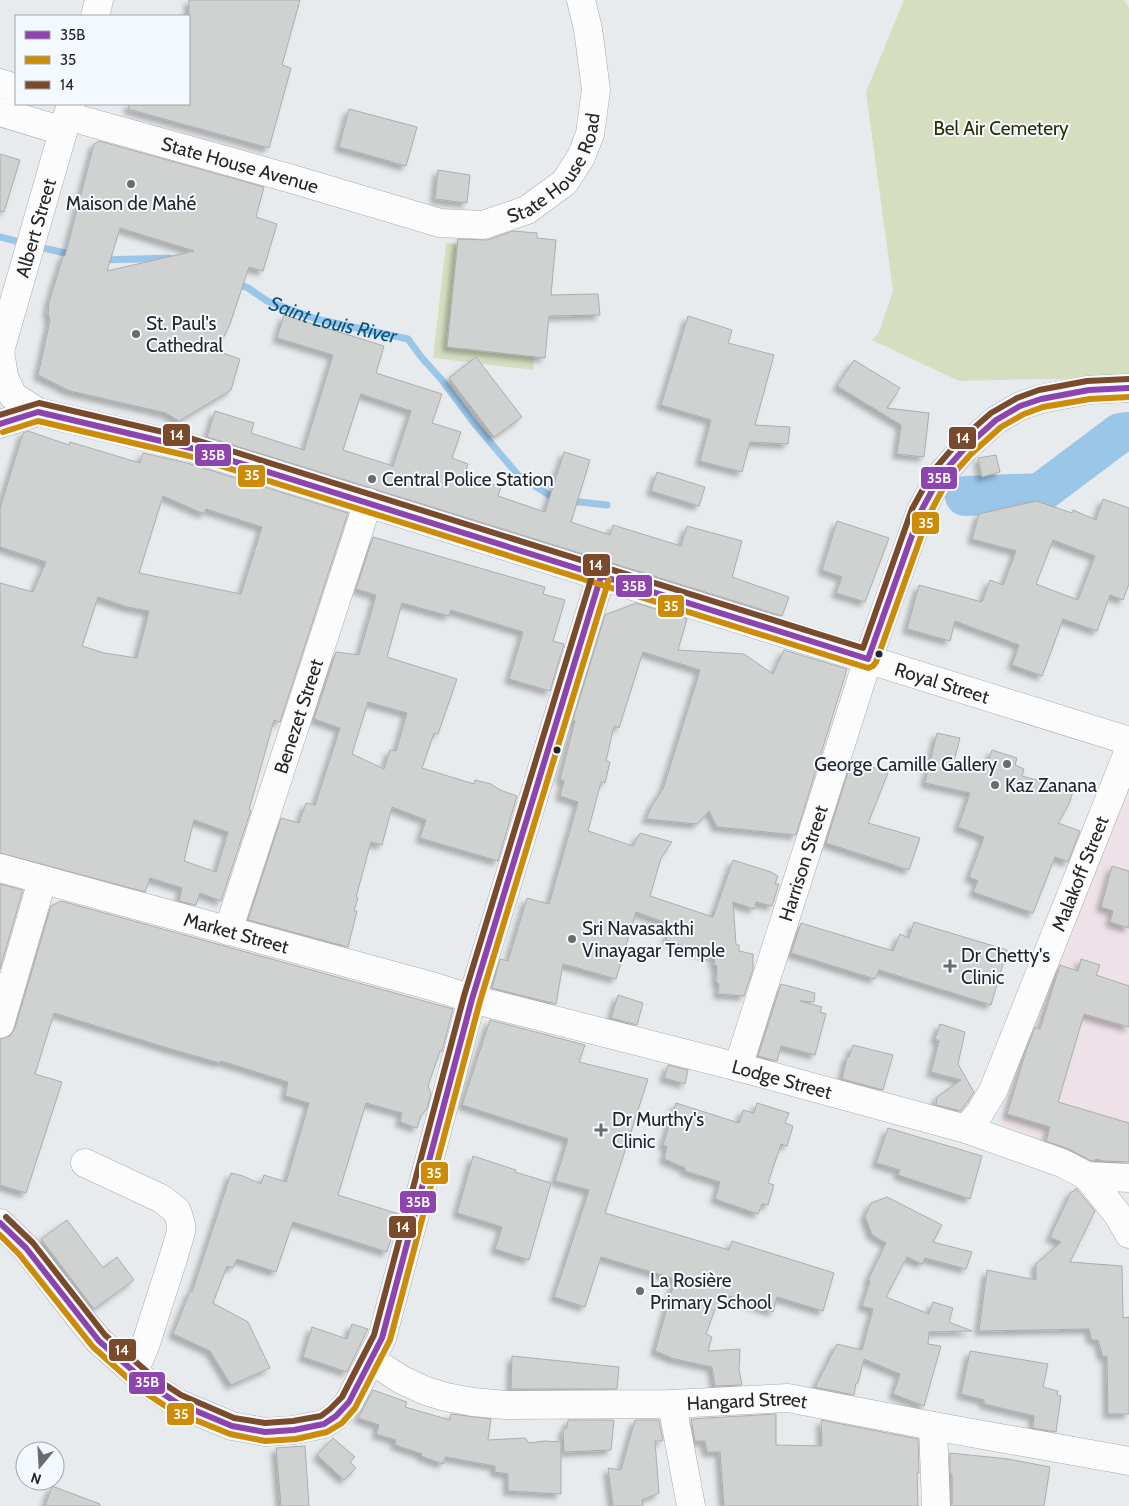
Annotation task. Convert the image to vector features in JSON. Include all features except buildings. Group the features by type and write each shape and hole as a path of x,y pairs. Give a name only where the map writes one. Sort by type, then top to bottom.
{"street":[{"path":"95,15 100,0"},
{"name":"State House Road","path":"396,209 440,223 483,226 527,210 566,182 582,157 590,134 596,90 588,29 581,0"},
{"path":"0,83 15,88"},
{"name":"State House Avenue","path":"0,112 71,113 396,209"},
{"name":"Albert Street","path":"0,350 71,113"},
{"name":"Royal Street","path":"0,350 4,377 13,396 38,412 191,448 1129,741"},
{"name":"Harrison Street","path":"738,1067 868,659 920,513 940,476 965,448 996,420 1020,406 1041,399 1089,390 1129,388"},
{"path":"0,424 38,412"},
{"name":"Benezet Street","path":"228,931 368,502"},
{"path":"0,1223 26,1248 99,1341 147,1383 177,1403 232,1426 270,1432 294,1430 324,1424 336,1416 349,1402 376,1349 472,999 601,576"},
{"name":"Malakoff Street","path":"966,1129 979,1114 994,1091 1129,750"},
{"name":"Market Street","path":"0,868 42,881 426,984 472,999"},
{"path":"0,1024 42,881"},
{"name":"Lodge Street","path":"472,999 738,1067 966,1129 1062,1163 1087,1176"},
{"path":"85,1163 162,1200 177,1211 181,1224 181,1232 146,1343 140,1358 130,1368"},
{"path":"1087,1176 1129,1178"},
{"path":"1087,1176 1118,1216 1129,1234"},
{"name":"Hangard Street","path":"376,1349 402,1380 426,1391 473,1402 505,1405 672,1404 788,1398 1129,1461"},
{"path":"672,1404 691,1506"},
{"path":"933,1426 936,1506"}],"shaded area":[{"path":"1129,778 1129,1178 997,1134"}],"green space":[{"name":"Bel Air Cemetery","path":"904,0 1124,0 1129,8 1129,381 1040,379 959,381 872,340 879,332 893,291 866,92"},
{"path":"446,243 546,255 533,370 433,358"}],"waterway":[{"name":"Saint Louis River","path":"0,237 24,243"},
{"name":"Saint Louis River","path":"35,246 73,255"},
{"name":"Saint Louis River","path":"103,260 170,258"},
{"name":"Saint Louis River","path":"236,283 248,288 267,301 316,319 408,339 474,423 518,475 557,500"},
{"name":"Saint Louis River","path":"965,496 1040,493 1120,433 1129,432"},
{"name":"Saint Louis River","path":"570,501 607,505"}],"transit line":[{"name":"14","path":"0,415 39,403 193,439 863,648 912,509 933,471 958,442 991,413 1017,398 1039,390 1087,381 1129,379"},
{"name":"35B","path":"0,424 38,412 191,448 868,659 920,513 940,476 965,448 996,420 1020,406 1041,399 1089,390 1129,388"},
{"name":"35","path":"3,432 38,421 189,456 868,668 876,662 928,517 947,481 971,454 1001,427 1024,414 1043,407 1090,399 1129,397"},
{"name":"14","path":"6,1217 33,1243 105,1335 152,1376 181,1395 234,1418 265,1423 321,1416 342,1397 374,1335 464,996 593,573"},
{"name":"35B","path":"0,1223 26,1248 99,1341 147,1383 177,1403 232,1426 265,1432 294,1430 324,1424 336,1416 349,1402 382,1338 472,999 601,576"},
{"name":"35","path":"0,1235 19,1254 93,1347 141,1390 173,1411 230,1434 265,1441 296,1439 327,1432 342,1423 355,1408 390,1340 480,1001 609,579"}],"place":[{"name":"Maison de Mahé","path":"131,184"},
{"name":"St. Paul's Cathedral","path":"136,334"},
{"name":"Central Police Station","path":"372,479"},
{"name":"George Camille Gallery","path":"1007,764"},
{"name":"Kaz Zanana","path":"995,785"},
{"name":"Sri Navasakthi Vinayagar Temple","path":"572,939"},
{"name":"Dr Chetty's Clinic","path":"950,966"},
{"name":"Dr Murthy's Clinic","path":"601,1130"},
{"name":"La Rosière Primary School","path":"640,1291"}]}
